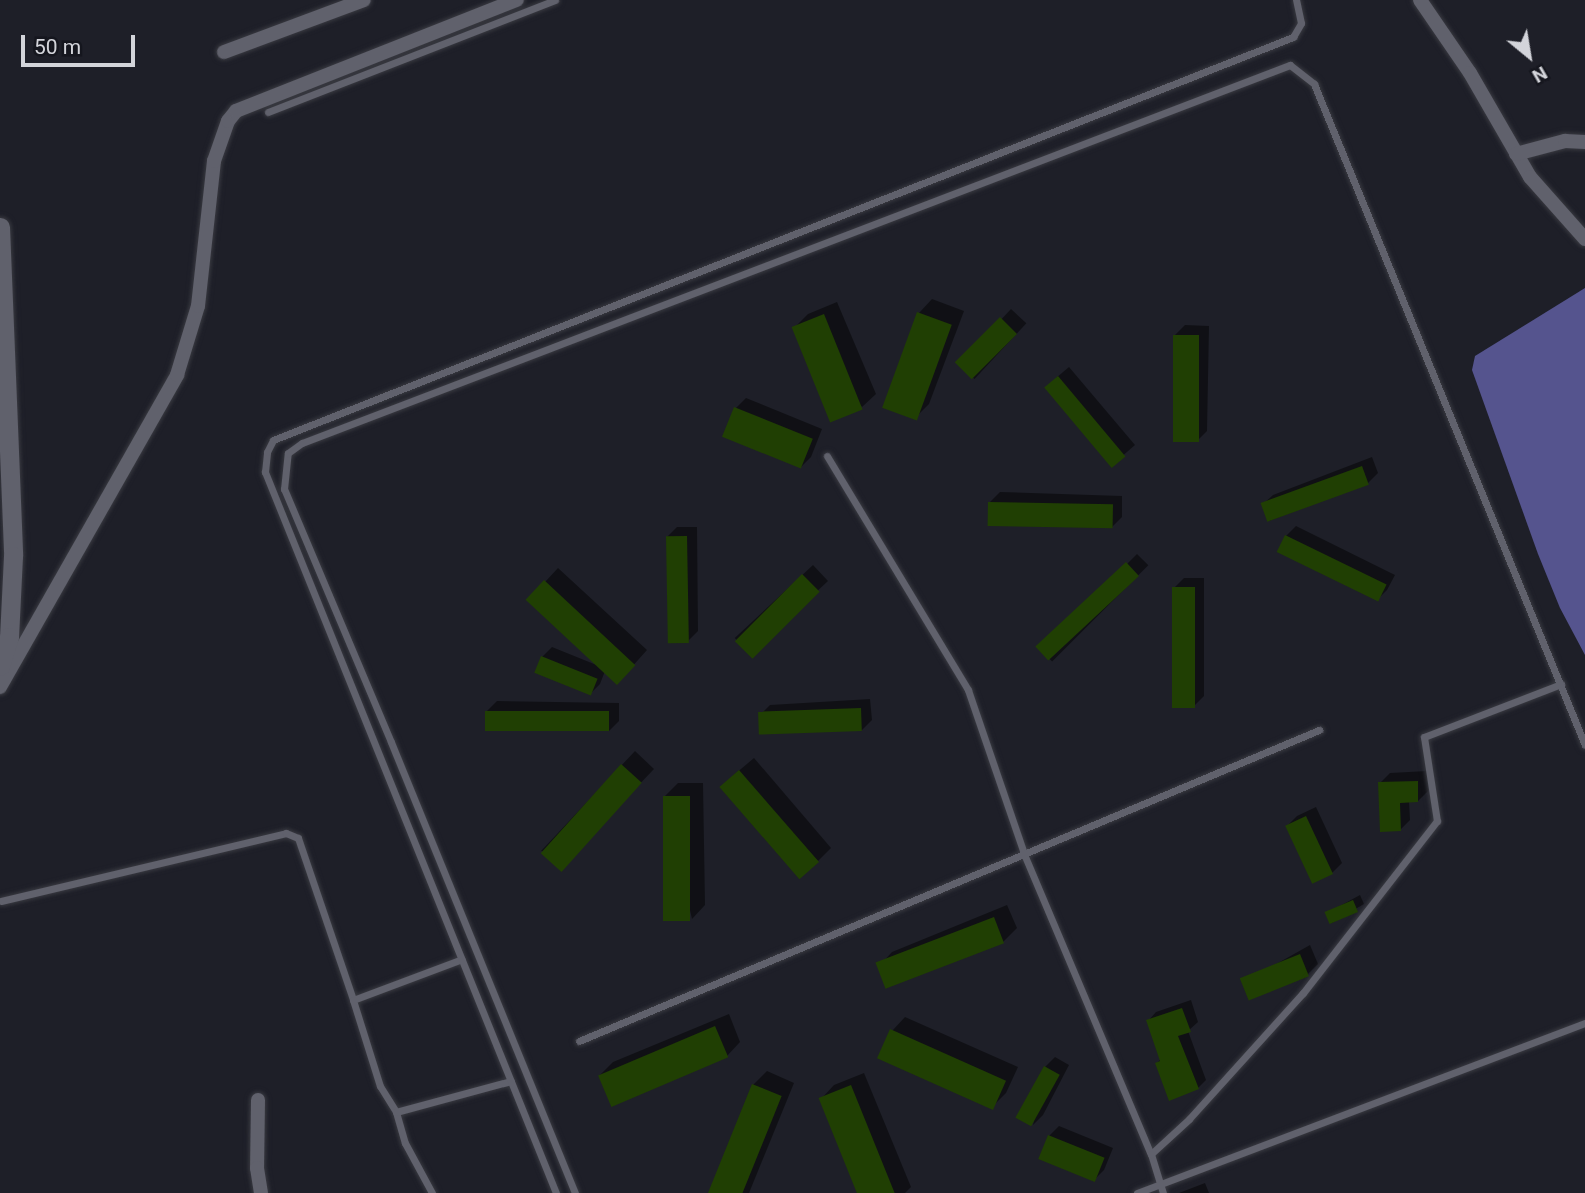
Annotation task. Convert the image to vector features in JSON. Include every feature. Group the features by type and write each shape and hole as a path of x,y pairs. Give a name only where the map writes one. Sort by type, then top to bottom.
{"street":[{"path":"224,52 364,0"},
{"path":"0,687 177,375 198,306 214,161 228,121 236,111 517,0"},
{"path":"1420,0 1470,73 1542,194 1585,240"},
{"path":"1516,154 1565,141 1585,142"},
{"path":"0,227 13,556 9,637 0,666"},
{"path":"258,1100 257,1168 261,1193"}],"lane":[{"path":"268,112 555,0"},
{"path":"556,1193 265,472 267,452 273,440 1293,37 1301,23 1296,0"},
{"path":"575,1193 391,742 284,489 288,453 302,443 1290,65 1314,83 1585,745"},
{"path":"827,456 968,690 1024,854 1151,1154 1163,1193"},
{"path":"1151,1154 1189,1119 1303,993 1437,821 1424,737 1561,684"},
{"path":"579,1041 1319,730"},
{"path":"1,901 285,833 298,838 380,1086 396,1112 405,1143 432,1193"},
{"path":"353,1000 462,959"},
{"path":"1137,1193 1585,1023"},
{"path":"396,1112 511,1081"}],"shaded area":[{"path":"1585,288 1585,655 1560,608 1538,554 1472,370 1475,356"}],"building":[{"path":"917,312 952,325 917,421 882,408"},
{"path":"824,314 863,409 830,423 792,327"},
{"path":"1000,317 1017,334 972,379 955,362"},
{"path":"1173,335 1199,335 1199,442 1173,442"},
{"path":"1058,376 1125,456 1112,468 1044,388"},
{"path":"734,407 813,439 801,469 722,437"},
{"path":"1362,466 1369,485 1267,522 1261,503"},
{"path":"988,502 1113,504 1113,528 988,526"},
{"path":"1285,535 1387,585 1378,602 1277,552"},
{"path":"666,536 687,536 689,643 668,643"},
{"path":"1126,562 1139,576 1048,660 1035,647"},
{"path":"802,574 820,592 753,659 735,641"},
{"path":"544,580 635,665 617,685 526,600"},
{"path":"1172,587 1195,587 1195,708 1172,708"},
{"path":"541,656 598,679 591,696 534,673"},
{"path":"861,708 862,731 759,735 758,712"},
{"path":"485,711 609,711 609,731 485,731"},
{"path":"621,764 642,783 562,872 541,853"},
{"path":"739,770 819,862 799,879 719,787"},
{"path":"1418,781 1418,802 1400,803 1401,831 1380,832 1378,782"},
{"path":"663,796 690,796 690,921 663,921"},
{"path":"1306,816 1333,874 1312,884 1285,826"},
{"path":"1353,900 1358,912 1330,924 1324,912"},
{"path":"994,917 1004,943 885,989 875,963"},
{"path":"1300,954 1309,976 1249,1001 1240,978"},
{"path":"1182,1008 1191,1032 1178,1036 1199,1089 1169,1101 1155,1063 1160,1061 1146,1020"},
{"path":"715,1026 728,1057 611,1107 598,1076"},
{"path":"890,1029 1006,1081 993,1110 877,1058"},
{"path":"1044,1066 1060,1075 1031,1126 1015,1118"},
{"path":"752,1084 782,1096 742,1193 708,1193"},
{"path":"851,1085 895,1193 857,1193 819,1098"},
{"path":"1048,1135 1105,1158 1095,1182 1038,1159"}]}
